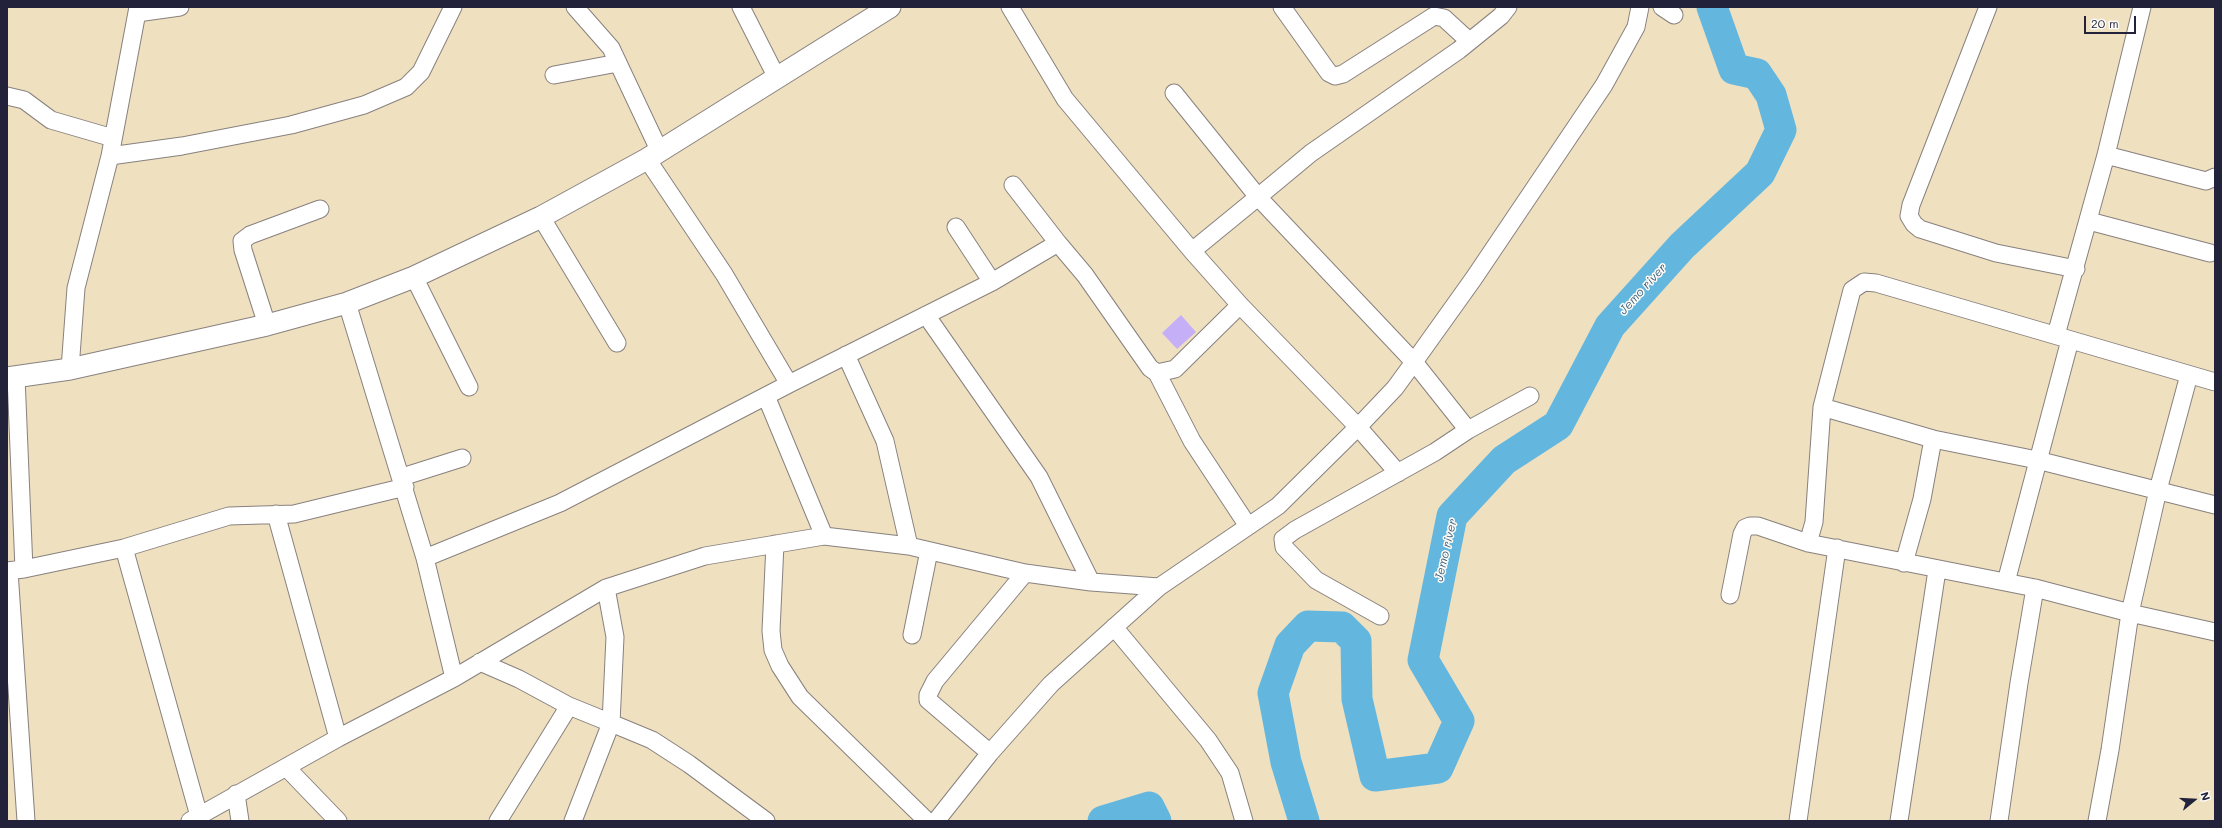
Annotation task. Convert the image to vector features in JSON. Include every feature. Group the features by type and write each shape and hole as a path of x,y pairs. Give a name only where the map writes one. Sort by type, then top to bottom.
{"street":[{"path":"70,369 76,288 110,156 137,10 180,7"},
{"path":"110,156 182,146 291,125 364,105 406,87 421,72 453,7"},
{"path":"575,7 611,48 654,156 789,384"},
{"path":"741,7 777,78"},
{"path":"26,821 13,570 12,378 70,369 267,326 347,303 414,277 541,217 654,156 777,78 868,13 890,7"},
{"path":"1010,7 1065,99 1192,251 1240,305 1358,427 1398,473"},
{"path":"1282,7 1329,73 1334,76 1343,74 1434,16 1444,18 1469,41"},
{"path":"1192,251 1311,153 1469,41 1501,16 1508,7"},
{"path":"936,821 990,753 1052,684 1158,587 1278,506 1395,388 1474,278 1604,85 1636,27 1640,7"},
{"path":"1988,7 1911,205 1910,216 1914,224 1920,229 1996,253 2076,268"},
{"path":"2006,582 2037,460 2063,337 2062,307 2076,268 2106,155 2142,7"},
{"path":"554,75 618,63"},
{"path":"1174,93 1258,197 1414,362 1468,430"},
{"path":"7,96 24,100 51,120 113,138"},
{"path":"2106,155 2206,181 2215,177"},
{"path":"1013,185 1085,275 1150,368 1157,373 1192,440 1248,526"},
{"path":"267,326 243,250 242,241 250,235 320,210"},
{"path":"541,217 617,343"},
{"path":"2088,221 2210,253"},
{"path":"956,227 992,282"},
{"path":"425,558 560,503 789,384 992,282 1058,242"},
{"path":"414,277 469,387"},
{"path":"1808,543 1814,522 1822,407 1852,290 1864,282 1876,283 2215,382"},
{"path":"347,303 425,558 454,678"},
{"path":"1157,373 1175,369 1240,305"},
{"path":"926,315 1039,477 1091,582"},
{"path":"846,355 885,441 909,546"},
{"path":"2097,821 2130,613 2158,490 2189,375"},
{"path":"766,396 824,536"},
{"path":"1380,616 1316,580 1284,547 1282,543 1283,539 1295,530 1435,452 1468,430 1530,396"},
{"path":"1822,407 1933,439 2037,460 2215,505"},
{"path":"1904,563 1922,499 1933,439"},
{"path":"13,570 124,548 229,516 294,514 403,482 462,458"},
{"path":"276,514 338,738"},
{"path":"1730,595 1742,534 1745,528 1750,526 1758,526 1808,543 1937,570 2035,588 2130,613 2215,632"},
{"path":"124,548 194,819 338,738 454,678 606,588 705,556 824,536 909,546 1025,573 1091,582 1158,587"},
{"path":"776,544 771,631 773,650 780,666 800,697 927,821"},
{"path":"1798,821 1837,548"},
{"path":"912,635 929,551"},
{"path":"1899,821 1937,570"},
{"path":"990,753 928,700 928,695 935,681 1025,573"},
{"path":"573,821 611,723 615,636 606,588"},
{"path":"1999,821 2018,683 2035,588"},
{"path":"1114,628 1208,740 1230,773 1244,821"},
{"path":"480,662 519,679 569,706 652,740 689,764 766,821"},
{"path":"498,821 569,706"},
{"path":"286,767 338,821"},
{"path":"236,794 240,821"}],"building":[{"path":"1181,315 1196,332 1177,349 1162,333"}],"waterway":[{"name":"Jemo river","path":"1304,821 1286,762 1273,693 1290,645 1308,626 1342,627 1356,641 1357,699 1375,776 1438,768 1459,721 1423,660 1452,516 1504,460 1558,425 1610,326 1682,246 1760,173 1781,130 1771,95 1757,74 1734,69 1712,7"},
{"name":"Jemo river","path":"1103,821 1149,807 1156,821"}]}
